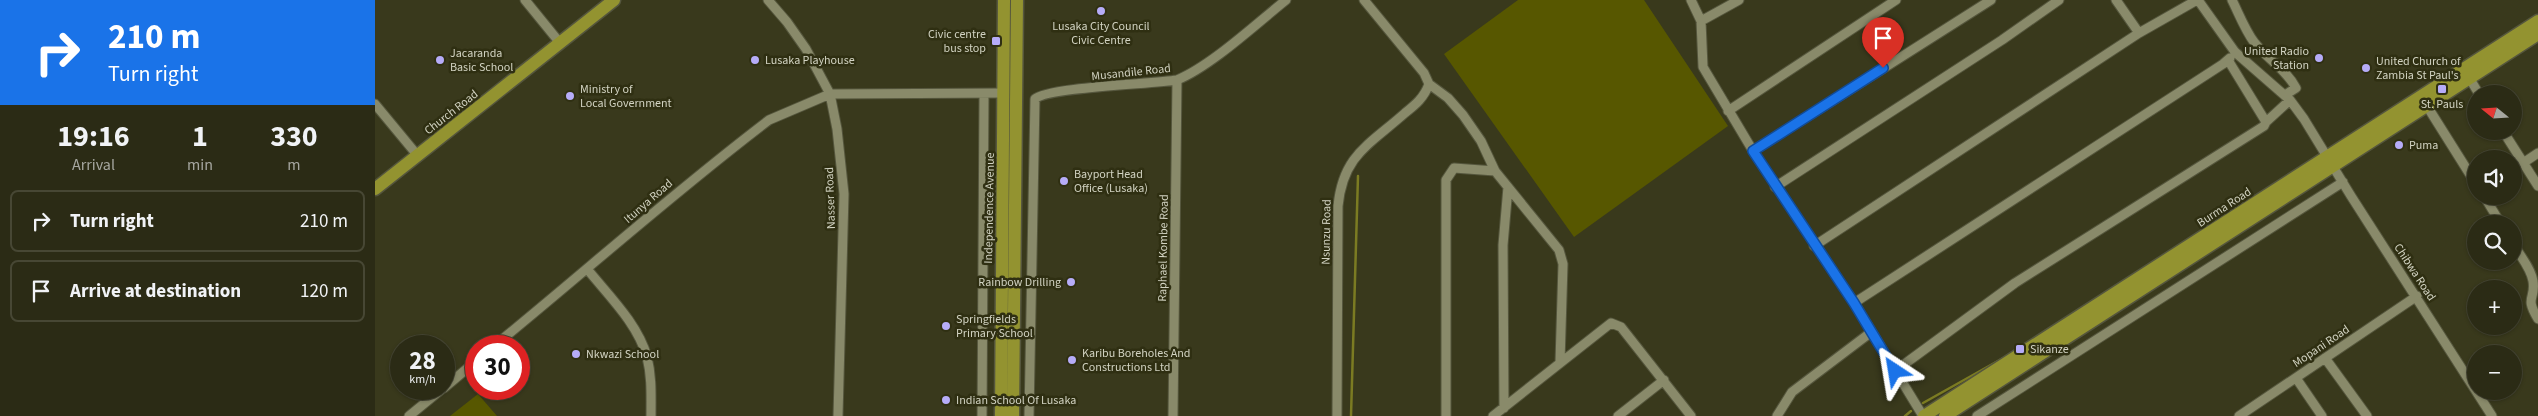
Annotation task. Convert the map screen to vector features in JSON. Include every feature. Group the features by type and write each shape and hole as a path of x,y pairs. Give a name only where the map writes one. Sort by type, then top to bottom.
{"main road":[{"name":"Church Road","path":"375,189 614,0"},
{"name":"Independence Avenue","path":"1001,416 1005,0"},
{"name":"Independence Avenue","path":"1013,416 1017,0"},
{"name":"Burma Road","path":"1945,416 2330,162 2538,21"},
{"name":"Burma Road","path":"1924,416 2330,162 2427,106 2538,34"}],"street":[{"path":"525,0 560,44"},
{"name":"Nasser Road","path":"768,0 797,35 830,94 844,194 838,416"},
{"name":"Musandile Road","path":"1029,416 1035,99 1042,94 1177,80 1189,74 1227,47 1286,0"},
{"path":"1691,0 1701,21 1703,67 1775,187 1854,303 1870,333 1924,416"},
{"path":"1701,21 1739,0"},
{"path":"1728,111 1896,0"},
{"path":"1753,151 1991,0"},
{"path":"1775,187 2002,40 2059,0"},
{"path":"2116,0 2139,32"},
{"path":"1814,246 2139,32 2197,0"},
{"name":"Chibwa Road","path":"2197,0 2235,52 2287,98 2417,296 2467,377"},
{"path":"1895,371 2015,283 2265,126 2266,122 2296,88 2289,75 2269,58 2253,40 2232,0"},
{"path":"1369,2 1423,73 1429,84 1447,98 1467,121 1481,141 1495,171 1555,242 1562,257 1560,362"},
{"path":"1854,303 2228,60 2235,52"},
{"path":"2228,60 2266,122"},
{"path":"2470,79 2474,85"},
{"name":"Raphael Kombe Road","path":"1173,416 1177,80"},
{"name":"Nsunzu Road","path":"1337,416 1338,206 1343,176 1353,158 1422,98 1429,84"},
{"path":"830,94 1004,93"},
{"name":"Itunya Road","path":"508,335 588,270 697,175 769,120 830,94"},
{"path":"981,416 984,94"},
{"path":"375,104 418,156"},
{"path":"2427,106 2467,170"},
{"path":"2509,140 2538,186"},
{"path":"2523,163 2538,153"},
{"path":"1446,416 1446,180 1454,168 1495,171"},
{"path":"1977,416 2343,182"},
{"path":"1504,408 1503,245 1507,187"},
{"path":"2522,259 2531,274 2534,286 2530,306 2538,320"},
{"path":"588,270 626,317 642,344 650,375 651,416"},
{"name":"Mopani Road","path":"2239,416 2417,296"},
{"path":"1493,416 1609,324 1614,323 1621,327 1691,416"},
{"path":"1777,416 1792,392 1870,333"},
{"path":"2325,358 2367,416"},
{"path":"455,378 465,370"},
{"path":"2295,378 2322,416"},
{"path":"1618,416 1664,380"},
{"path":"409,416 428,400"},
{"name":"Chibwa Road","path":"2482,400 2492,416"}],"shaded area":[{"path":"1518,0 1644,0 1728,126 1574,237 1444,54"},
{"path":"470,400 483,400 497,416 450,416"}],"waterway":[{"path":"1351,416 1358,176"},
{"path":"1923,403 2005,357"},
{"path":"1905,416 1911,411"}],"place":[{"name":"Lusaka City Council Civic Centre","path":"1101,11"},
{"name":"Civic centre bus stop","path":"996,41"},
{"name":"United Radio Station","path":"2319,58"},
{"name":"Jacaranda Basic School","path":"440,60"},
{"name":"Lusaka Playhouse","path":"755,60"},
{"name":"United Church of Zambia St Paul's","path":"2366,68"},
{"name":"St. Pauls","path":"2442,89"},
{"name":"Ministry of Local Government","path":"570,96"},
{"name":"Puma","path":"2399,145"},
{"name":"Bayport Head Office (Lusaka)","path":"1064,181"},
{"name":"Rainbow Drilling","path":"1071,282"},
{"name":"Springfields Primary School","path":"946,326"},
{"name":"Sikanze","path":"2020,349"},
{"name":"Nkwazi School","path":"576,354"},
{"name":"Karibu Boreholes And Constructions Ltd","path":"1072,360"},
{"name":"Indian School Of Lusaka","path":"946,400"}],"route":[{"path":"1883,68 1753,151 1814,246 1854,303 1870,333 1895,371"}]}
